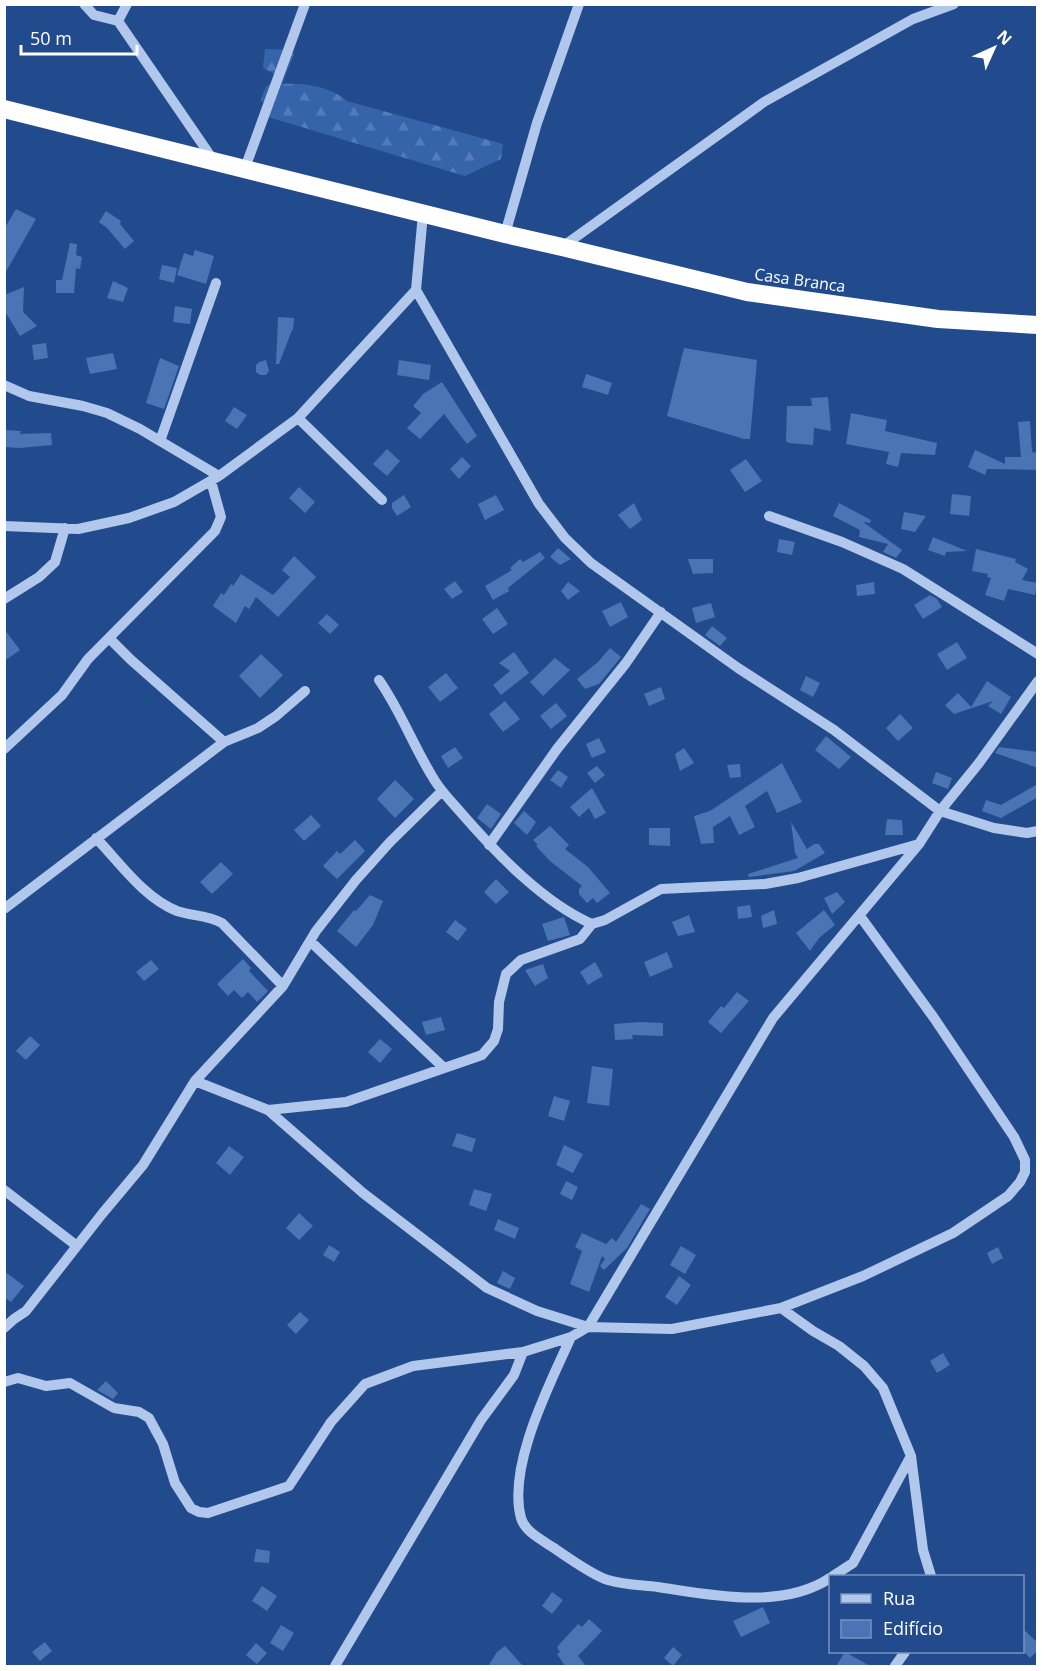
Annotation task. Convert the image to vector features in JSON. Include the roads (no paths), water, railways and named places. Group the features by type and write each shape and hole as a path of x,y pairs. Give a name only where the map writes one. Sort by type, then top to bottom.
{"highway":[{"name":"Casa Branca","path":"4,109 747,292 938,319 1038,324"}],"street":[{"path":"84,4 94,15 118,21 214,161"},
{"path":"118,21 127,4"},
{"path":"245,168 305,4"},
{"path":"505,234 537,123 579,4"},
{"path":"562,246 764,102 913,19 954,4"},
{"path":"423,214 416,290 538,504 565,538 591,563 738,668 834,730 940,811 994,828 1027,833 1038,831"},
{"path":"160,441 216,283"},
{"path":"4,526 78,529 129,518 174,502 215,478 298,418 416,290"},
{"path":"4,385 29,396 107,413 160,441 215,478 221,517 216,531 88,659 62,695 4,748"},
{"path":"298,418 382,500"},
{"path":"769,516 842,542 903,569 1038,654"},
{"path":"4,598 39,577 55,562 64,528"},
{"path":"489,845 563,741 626,663 661,612"},
{"path":"109,638 129,659 224,742"},
{"path":"379,680 390,696 432,778 489,845 532,885 580,919 592,924"},
{"path":"4,1382 18,1378 46,1386 70,1383 114,1408 139,1412 149,1418 163,1444 175,1483 191,1508 208,1513 289,1486 332,1422 365,1384 413,1366 524,1352 571,1337 588,1327 773,1018 919,844 940,811 979,763 1038,681"},
{"path":"4,909 224,742 258,728 305,691"},
{"path":"4,1328 26,1311 142,1165 195,1081 283,986 310,941 356,880 390,842 442,791"},
{"path":"96,838 153,896 178,911 211,917 222,923 283,986"},
{"path":"268,1110 346,1102 482,1055 494,1041 498,1029 499,1002 506,974 521,960 580,939 592,924 605,920 661,889 765,884 798,878 919,844"},
{"path":"195,1081 268,1110 363,1193 487,1288 537,1311 588,1327 672,1329 781,1308 863,1276 954,1233 1008,1196 1025,1172 1024,1160 1014,1137 934,1018 860,916"},
{"path":"310,941 444,1068"},
{"path":"4,1190 77,1246"},
{"path":"781,1308 839,1346 864,1366 883,1388 911,1456 923,1550 931,1575"},
{"path":"571,1337 525,1447 518,1499 522,1521 533,1535 607,1580 726,1597 759,1597 818,1587 829,1579"},
{"path":"335,1666 481,1420 514,1375 524,1352"},
{"path":"835,1575 853,1563 911,1456"},
{"path":"895,1666 904,1653"}]}
